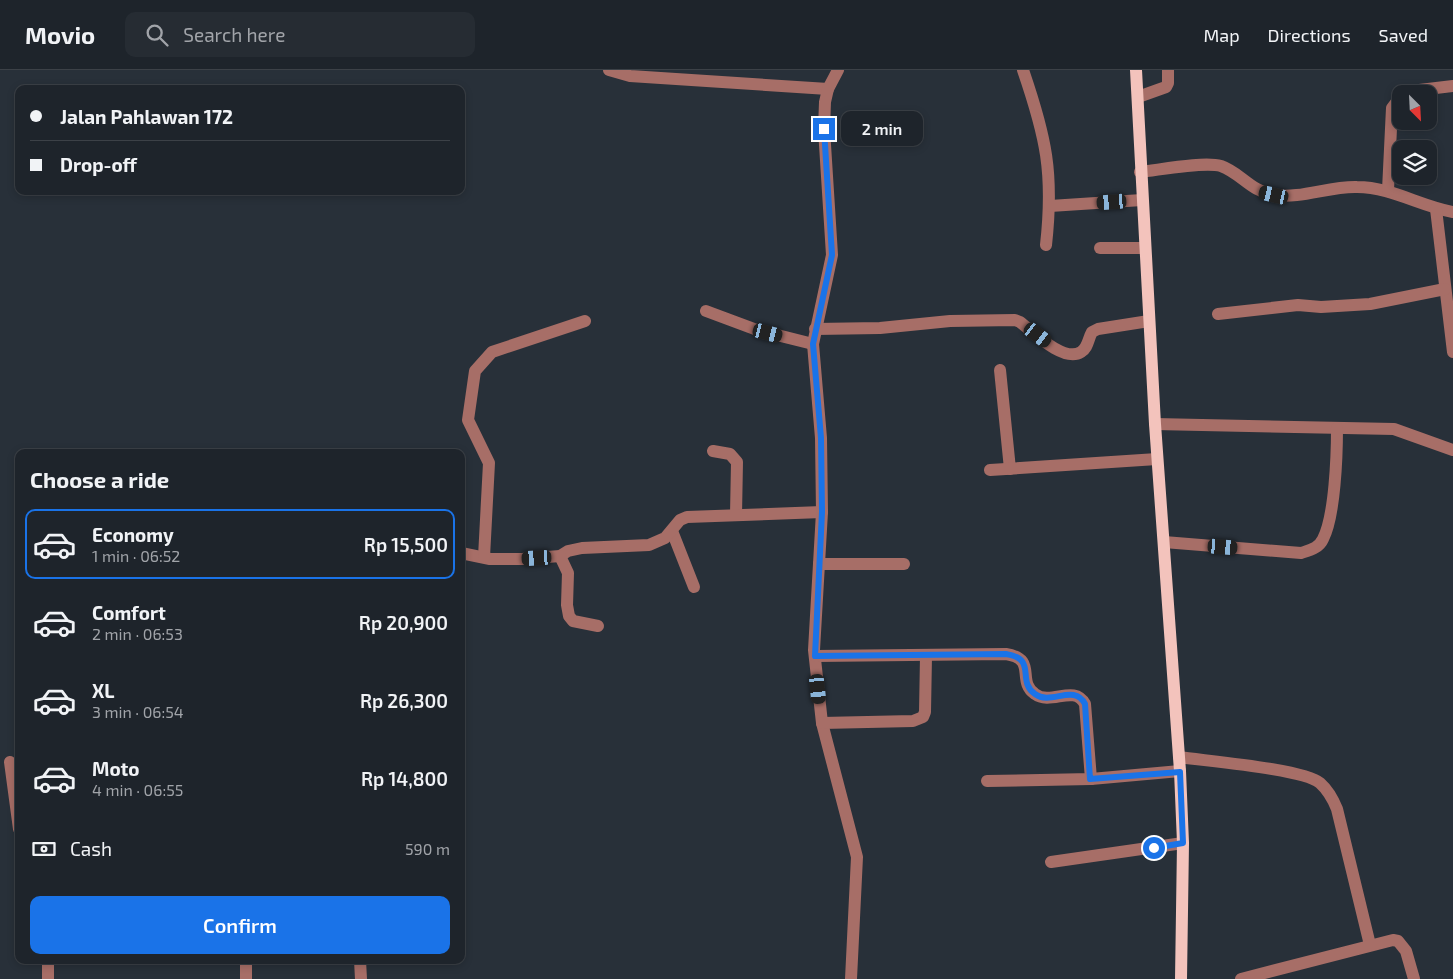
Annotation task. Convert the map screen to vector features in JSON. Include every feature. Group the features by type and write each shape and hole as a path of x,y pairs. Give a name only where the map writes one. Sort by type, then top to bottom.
{"main road":[{"path":"1136,70 1155,424 1180,757 1183,843 1181,979"}],"street":[{"path":"609,70 630,76 828,89"},
{"path":"838,70 828,89 825,102 824,129 832,255 813,344 821,438 822,512 815,656 822,723 857,857 851,979"},
{"path":"1022,70 1046,143 1050,206 1046,244"},
{"path":"1138,97 1166,88 1168,70"},
{"path":"1438,88 1453,86"},
{"path":"1388,190 1392,108"},
{"path":"1140,172 1208,165 1221,166 1257,191 1288,196 1319,190 1358,187 1388,190 1436,209 1453,212"},
{"path":"1050,206 1142,200"},
{"path":"1436,209 1453,352"},
{"path":"1100,248 1145,248"},
{"path":"1218,314 1298,305 1321,307 1370,304 1445,289"},
{"path":"706,311 757,330 813,344"},
{"path":"816,329 880,328 950,321 1014,320 1020,322 1054,349 1067,355 1082,352 1087,346 1092,332 1098,329 1150,321"},
{"path":"484,557 489,463 468,420 475,371 492,352 585,321"},
{"path":"1000,370 1010,469"},
{"path":"1155,424 1394,429 1453,450"},
{"path":"1164,542 1301,553 1314,549 1323,540 1328,520 1336,464 1337,428"},
{"path":"713,451 730,454 737,462 739,471 736,514"},
{"path":"990,470 1158,459"},
{"path":"465,554 484,557 522,559 560,556 568,551 582,548 657,543 672,532 680,520 688,517 822,512"},
{"path":"672,532 694,587"},
{"path":"560,556 568,573 567,605 569,616 573,621 598,626"},
{"path":"819,564 904,564"},
{"path":"815,656 1018,655 1024,662 1029,688 1036,696 1045,698 1073,694 1082,698 1085,704 1090,779"},
{"path":"822,723 913,721 923,717 925,712 926,656"},
{"path":"1180,757 1293,773 1320,782 1330,794 1337,809 1370,945"},
{"path":"10,762 15,799"},
{"path":"987,781 1090,779 1180,772"},
{"path":"1051,862 1183,843"},
{"path":"1241,979 1370,945 1398,941 1406,951 1414,979"},
{"path":"48,964 48,979"},
{"path":"246,964 246,979"},
{"path":"360,964 361,979"}],"route":[{"path":"824,129 828,165 832,255 830,273 817,318 813,344 821,438 822,512 815,656 1018,655 1024,662 1029,688 1036,696 1045,698 1073,694 1082,698 1085,704 1090,779 1180,772 1183,843 1154,848"}]}
